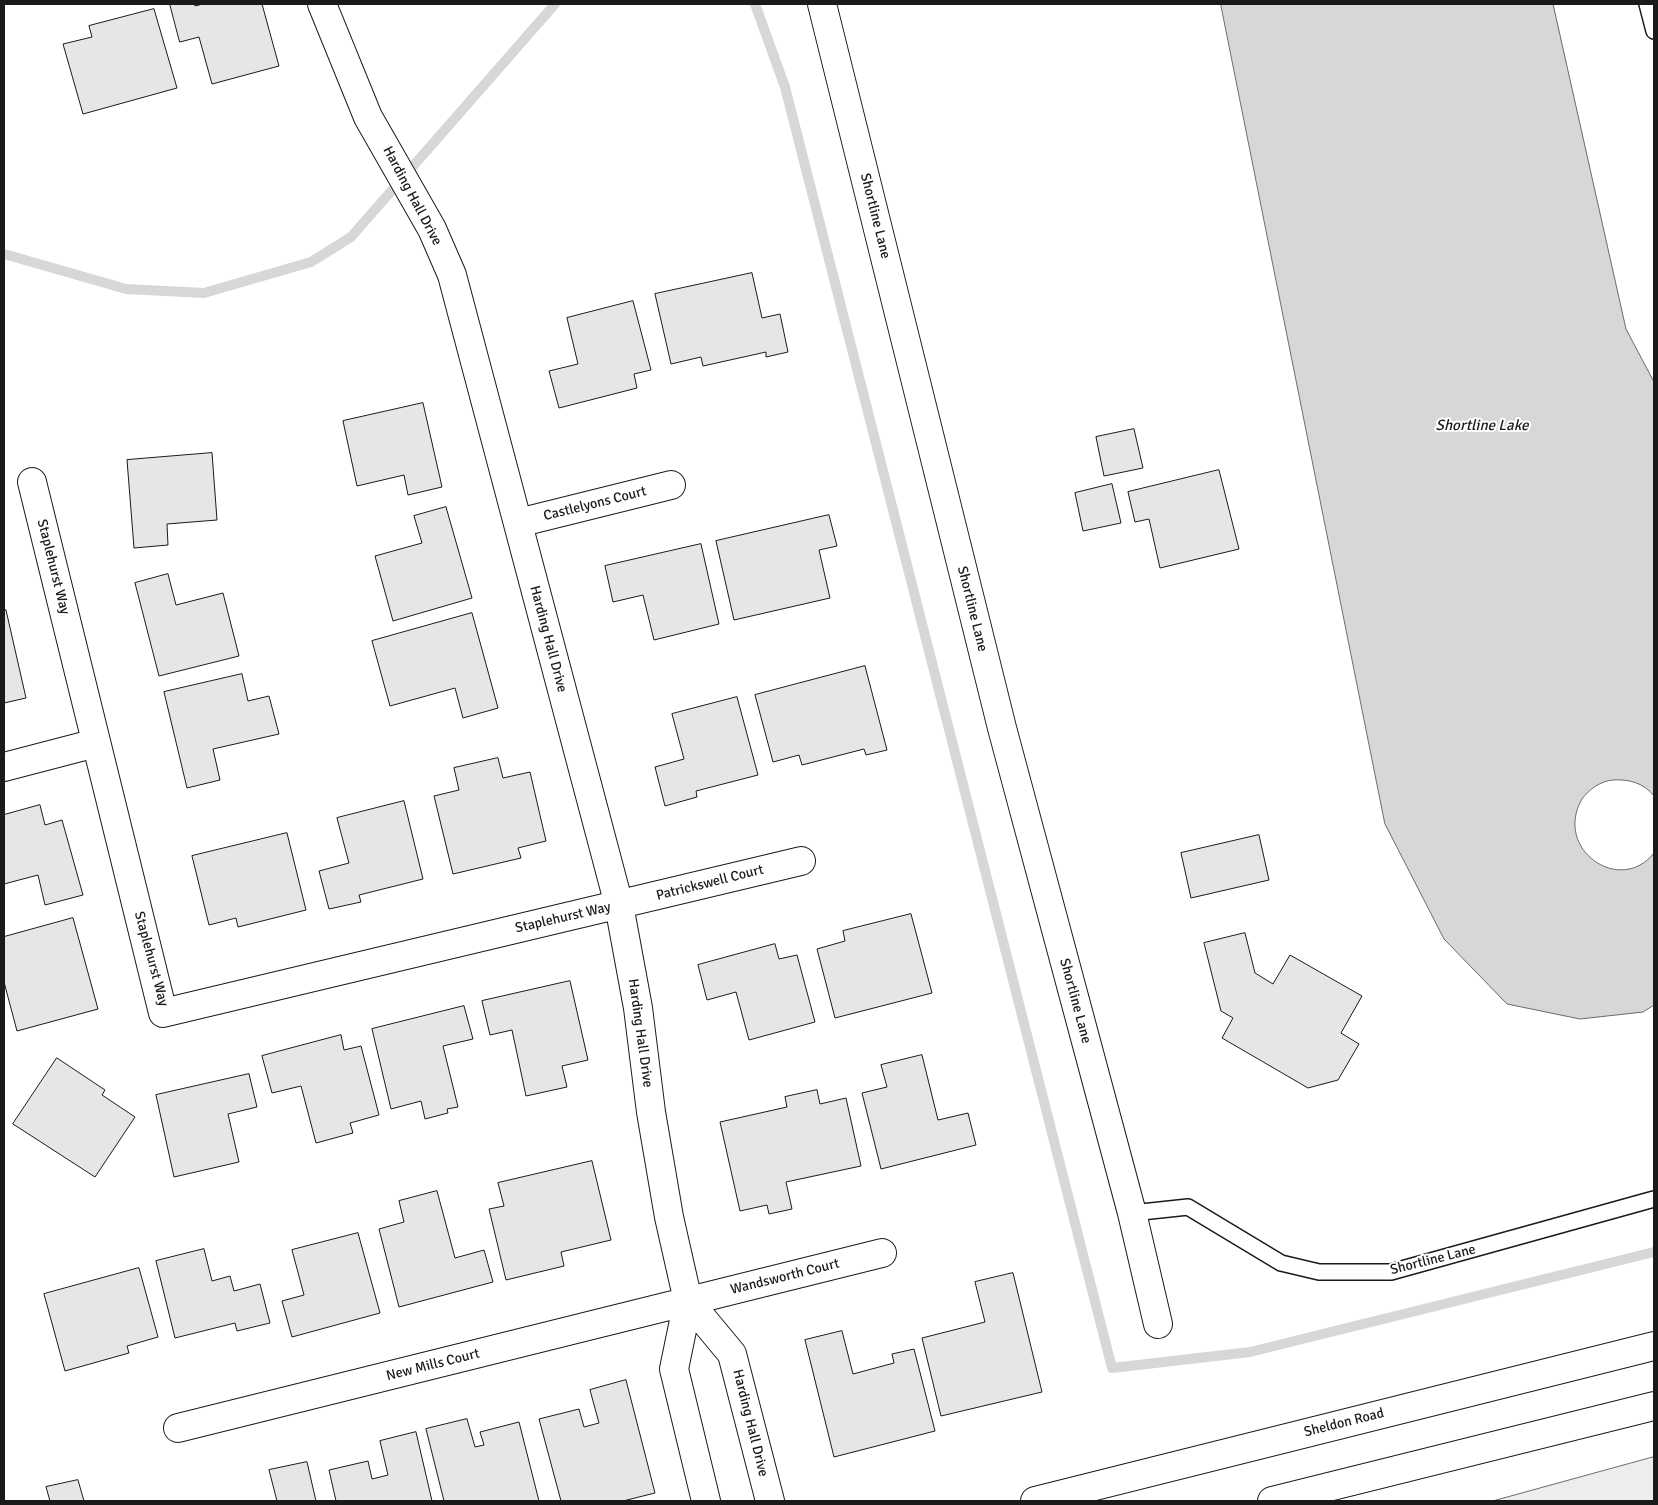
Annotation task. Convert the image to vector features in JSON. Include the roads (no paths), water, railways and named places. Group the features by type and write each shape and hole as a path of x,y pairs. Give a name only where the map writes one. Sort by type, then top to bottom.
{"street":[{"name":"Harding Hall Drive","path":"322,4 368,117 432,229 452,275 618,905 638,1008 651,1112 669,1217 688,1301 674,1369 706,1501"},
{"name":"Shortline Lane","path":"822,4 1002,728 1132,1213 1158,1324"},
{"name":"Staplehurst Way","path":"32,482 163,1013 618,905"},
{"name":"Castlelyons Court","path":"518,524 672,485"},
{"path":"4,767 96,743"},
{"name":"Patrickswell Court","path":"618,905 801,860"},
{"name":"Wandsworth Court","path":"688,1301 882,1253"},
{"name":"Harding Hall Drive","path":"688,1301 732,1354 770,1501"},
{"name":"New Mills Court","path":"178,1428 688,1301"},
{"name":"Sheldon Road","path":"1034,1501 1654,1346"},
{"path":"1272,1501 1654,1406"}],"lane":[{"path":"1647,4 1654,31"},
{"name":"Shortline Lane","path":"1132,1213 1188,1207 1281,1263 1319,1272 1391,1272 1654,1199"}],"water":[{"name":"Shortline Lake","path":"1221,4 1553,4 1626,329 1654,382 1654,796 1646,788 1636,783 1625,780 1604,782 1585,795 1575,817 1576,835 1583,849 1594,861 1609,868 1624,870 1640,865 1654,853 1654,1005 1643,1012 1580,1019 1507,1004 1444,939 1385,824"}],"waterway":[{"path":"4,254 126,289 204,293 311,262 351,237 555,4"},
{"path":"755,4 785,87 1112,1368 1250,1352 1654,1252"}]}
